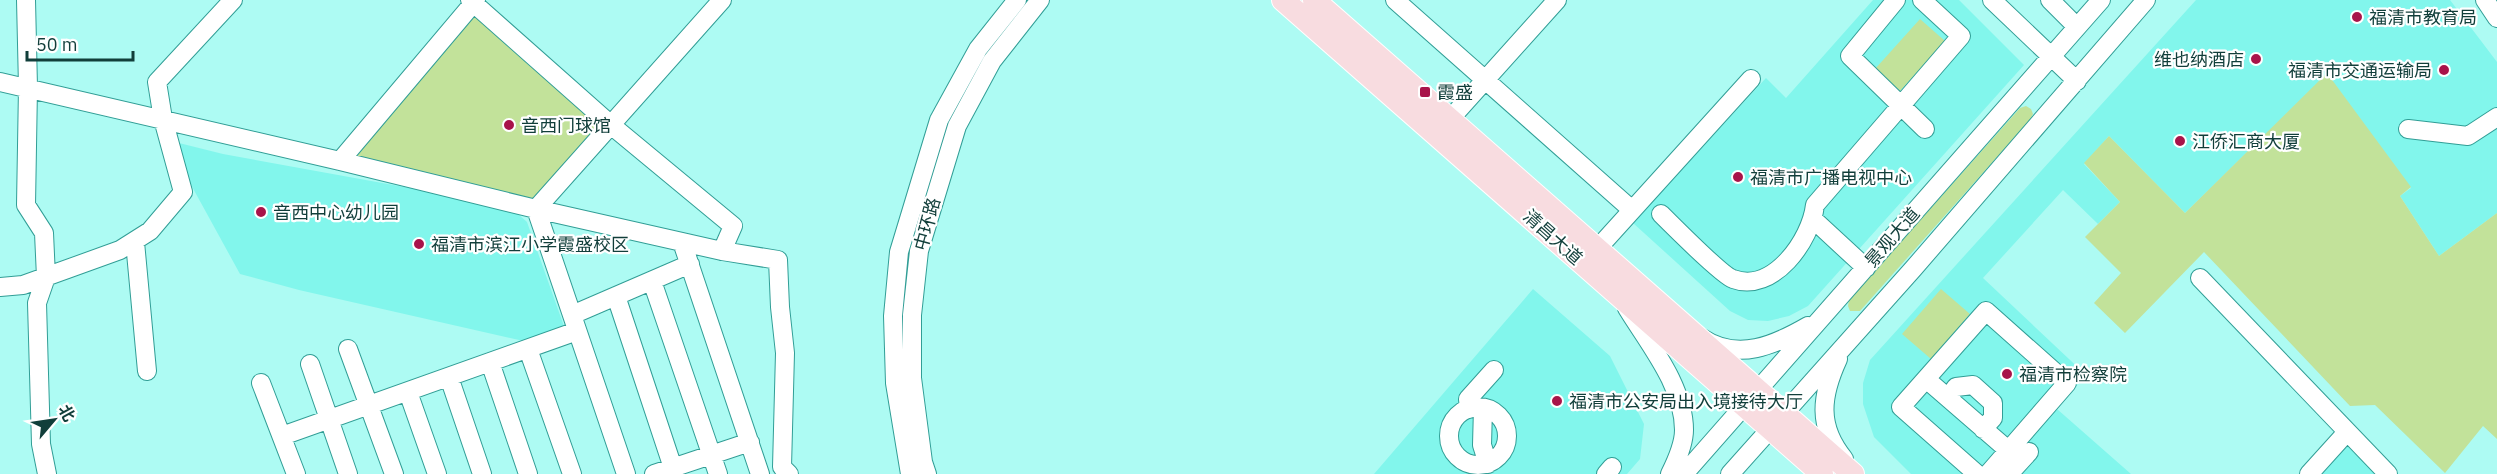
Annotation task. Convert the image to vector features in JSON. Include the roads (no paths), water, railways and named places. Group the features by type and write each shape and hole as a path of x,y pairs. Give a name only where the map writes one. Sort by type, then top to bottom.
{"main road":[{"name":"清昌大道","path":"1283,0 1620,297 1751,398 1777,421 1855,474"},
{"name":"清昌大道","path":"1314,0 1451,118 1676,319 1751,398"},
{"name":"清昌大道","path":"1777,421 1822,474"}],"street":[{"path":"26,0 28,87 26,205 44,233 46,278 38,303 41,444 47,474"},
{"path":"0,287 23,285 46,278 120,250 150,231 183,192 163,119 157,82 233,0"},
{"path":"536,209 722,0"},
{"name":"中环路","path":"910,474 895,383 893,316 899,252 939,120 978,49 1017,0"},
{"name":"中环路","path":"927,474 923,462 912,378 912,315 919,250 957,126 992,62 1040,0"},
{"path":"1395,0 1632,210"},
{"path":"1451,118 1557,0"},
{"path":"1896,0 1850,56 1925,129"},
{"path":"1661,214 1732,279 1760,281 1786,265 1813,219 1815,206 1961,36 1922,0"},
{"path":"1992,0 2077,81"},
{"path":"2050,0 2077,27"},
{"name":"景观大道","path":"1684,474 2101,0"},
{"name":"景观大道","path":"1730,474 2146,0"},
{"path":"2485,0 2497,18"},
{"path":"340,161 473,1 611,124 733,226 722,251"},
{"path":"1598,248 1751,79"},
{"path":"0,82 536,209 722,251 778,260 785,353 782,467 789,474"},
{"path":"2408,129 2468,136 2497,117"},
{"path":"536,209 626,474"},
{"path":"1813,219 1866,267"},
{"path":"135,242 147,371"},
{"path":"682,242 760,474"},
{"path":"282,436 528,349 575,323 616,296 690,264"},
{"path":"2200,278 2388,474"},
{"path":"652,281 718,474"},
{"path":"616,296 674,471"},
{"path":"1620,297 1665,369 1681,408 1684,431 1670,474"},
{"path":"1977,474 1901,407 1986,311 2067,383 1988,474"},
{"path":"1676,319 1706,340 1742,352 1786,338 1820,319"},
{"path":"1845,344 1823,399 1826,427 1831,440 1855,474"},
{"path":"348,349 394,474"},
{"path":"528,349 572,474"},
{"path":"490,362 528,474"},
{"path":"310,364 348,474"},
{"path":"1476,408 1455,419 1449,437 1455,453 1462,460 1479,467 1497,459 1503,451 1507,432 1497,415 1476,408 1468,399 1494,370"},
{"path":"449,377 482,474"},
{"path":"1926,379 2008,450"},
{"path":"261,383 296,474"},
{"path":"1947,398 1956,387 1973,385 1978,389 1993,403 1993,418 1983,429"},
{"path":"408,392 437,474"},
{"path":"1476,408 1482,445 1479,467"},
{"path":"2309,474 2347,432"},
{"path":"654,474 674,471 750,442"},
{"path":"2009,474 2029,452"}],"place":[{"name":"福清市教育局","path":"2357,17"},
{"name":"维也纳酒店","path":"2256,59"},
{"name":"福清市交通运输局","path":"2444,70"},
{"name":"霞盛","path":"1425,92"},
{"name":"音西门球馆","path":"509,125"},
{"name":"江侨汇商大厦","path":"2180,141"},
{"name":"福清市广播电视中心","path":"1738,177"},
{"name":"音西中心幼儿园","path":"261,212"},
{"name":"福清市滨江小学霞盛校区","path":"419,244"},
{"name":"福清市检察院","path":"2007,374"},
{"name":"福清市公安局出入境接待大厅","path":"1557,401"}]}
